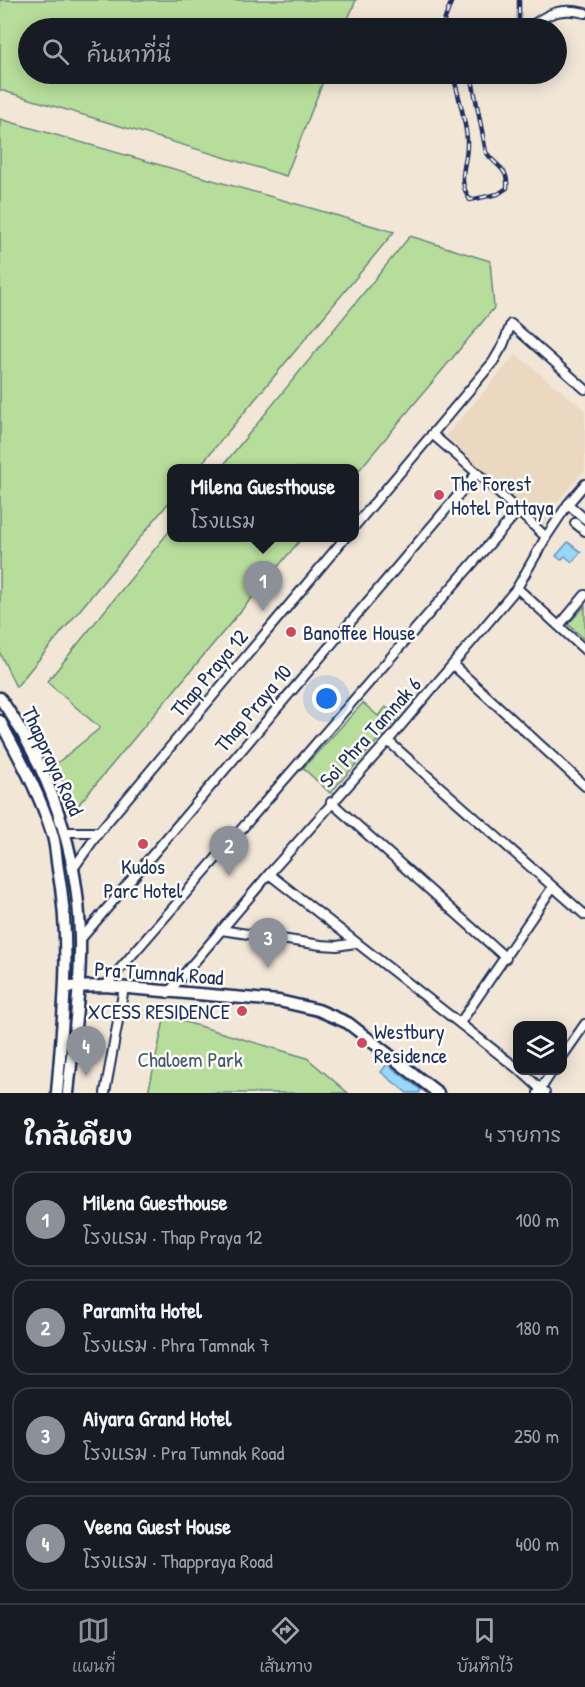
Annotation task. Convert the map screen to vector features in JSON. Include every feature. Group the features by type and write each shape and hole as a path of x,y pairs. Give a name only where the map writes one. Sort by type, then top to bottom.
{"main road":[{"name":"Thappraya Road","path":"0,698 43,774 65,832 72,869 80,940 68,1093"},
{"name":"Thappraya Road","path":"0,721 25,767 52,834 66,923 66,987 57,1093"},
{"path":"25,767 36,761"},
{"path":"30,780 43,774"},
{"path":"66,923 74,924 79,921"},
{"name":"Pra Tumnak Road","path":"66,987 105,986 279,1001 323,1011 348,1023 438,1093"}],"street":[{"path":"541,18 571,9 585,13"},
{"path":"359,521 493,362 511,324 585,389"},
{"path":"432,434 519,510 546,537"},
{"name":"Thap Praya 10","path":"80,940 477,473"},
{"name":"Soi Phra Tamnak 6","path":"168,993 331,802 388,741 517,588 546,537 568,504 585,484"},
{"path":"568,504 585,519"},
{"path":"105,986 519,510"},
{"path":"575,523 585,531"},
{"name":"Thap Praya 12","path":"72,869 99,832 341,542"},
{"path":"517,588 585,650"},
{"path":"559,626 585,595"},
{"path":"453,665 585,786"},
{"path":"388,741 585,915"},
{"path":"331,802 506,958"},
{"path":"65,832 99,832"},
{"path":"269,874 355,944 513,1066"},
{"path":"460,1023 552,888"},
{"path":"221,930 321,945 355,944"},
{"path":"105,1093 124,988"},
{"path":"567,1050 585,1024"},
{"path":"524,1075 542,1091 552,1075"}],"shaded area":[{"path":"516,354 585,410 585,470 558,501 543,526 446,436"}],"green space":[{"path":"0,0 356,0 348,18 18,18 18,84 322,84 286,176 0,90"},
{"path":"0,119 394,232 201,464 167,464 167,505 16,687 0,653"},
{"path":"410,236 490,261 494,308 359,470 359,464 224,464"},
{"path":"167,534 167,542 299,542 74,810 56,764 100,728 47,682"},
{"path":"585,606 585,640 568,624"},
{"path":"363,703 378,716 386,707 398,718 330,793 303,768"},
{"name":"Chaloem Park","path":"165,1016 307,1058 348,1093 148,1093"}],"water":[{"path":"568,542 581,552 572,562 565,556 561,560 556,556"},
{"path":"387,1064 421,1090 419,1093 407,1093 381,1072"}],"railway":[{"path":"445,18 452,0"},
{"path":"519,0 519,18"},
{"path":"456,84 466,128 467,152 463,179 470,200 498,194 507,188 504,172 486,152 473,84"}],"place":[{"name":"The Forest Hotel Pattaya","path":"439,495"},
{"name":"Milena Guesthouse","path":"263,611"},
{"name":"Banoffee House","path":"291,632"},
{"name":"Kudos Parc Hotel","path":"143,844"},
{"name":"Paramita Hotel","path":"229,876"},
{"name":"Aiyara Grand Hotel","path":"268,968"},
{"name":"XCESS RESIDENCE","path":"242,1011"},
{"name":"Westbury Residence","path":"362,1043"},
{"name":"Veena Guest House","path":"86,1076"}]}
